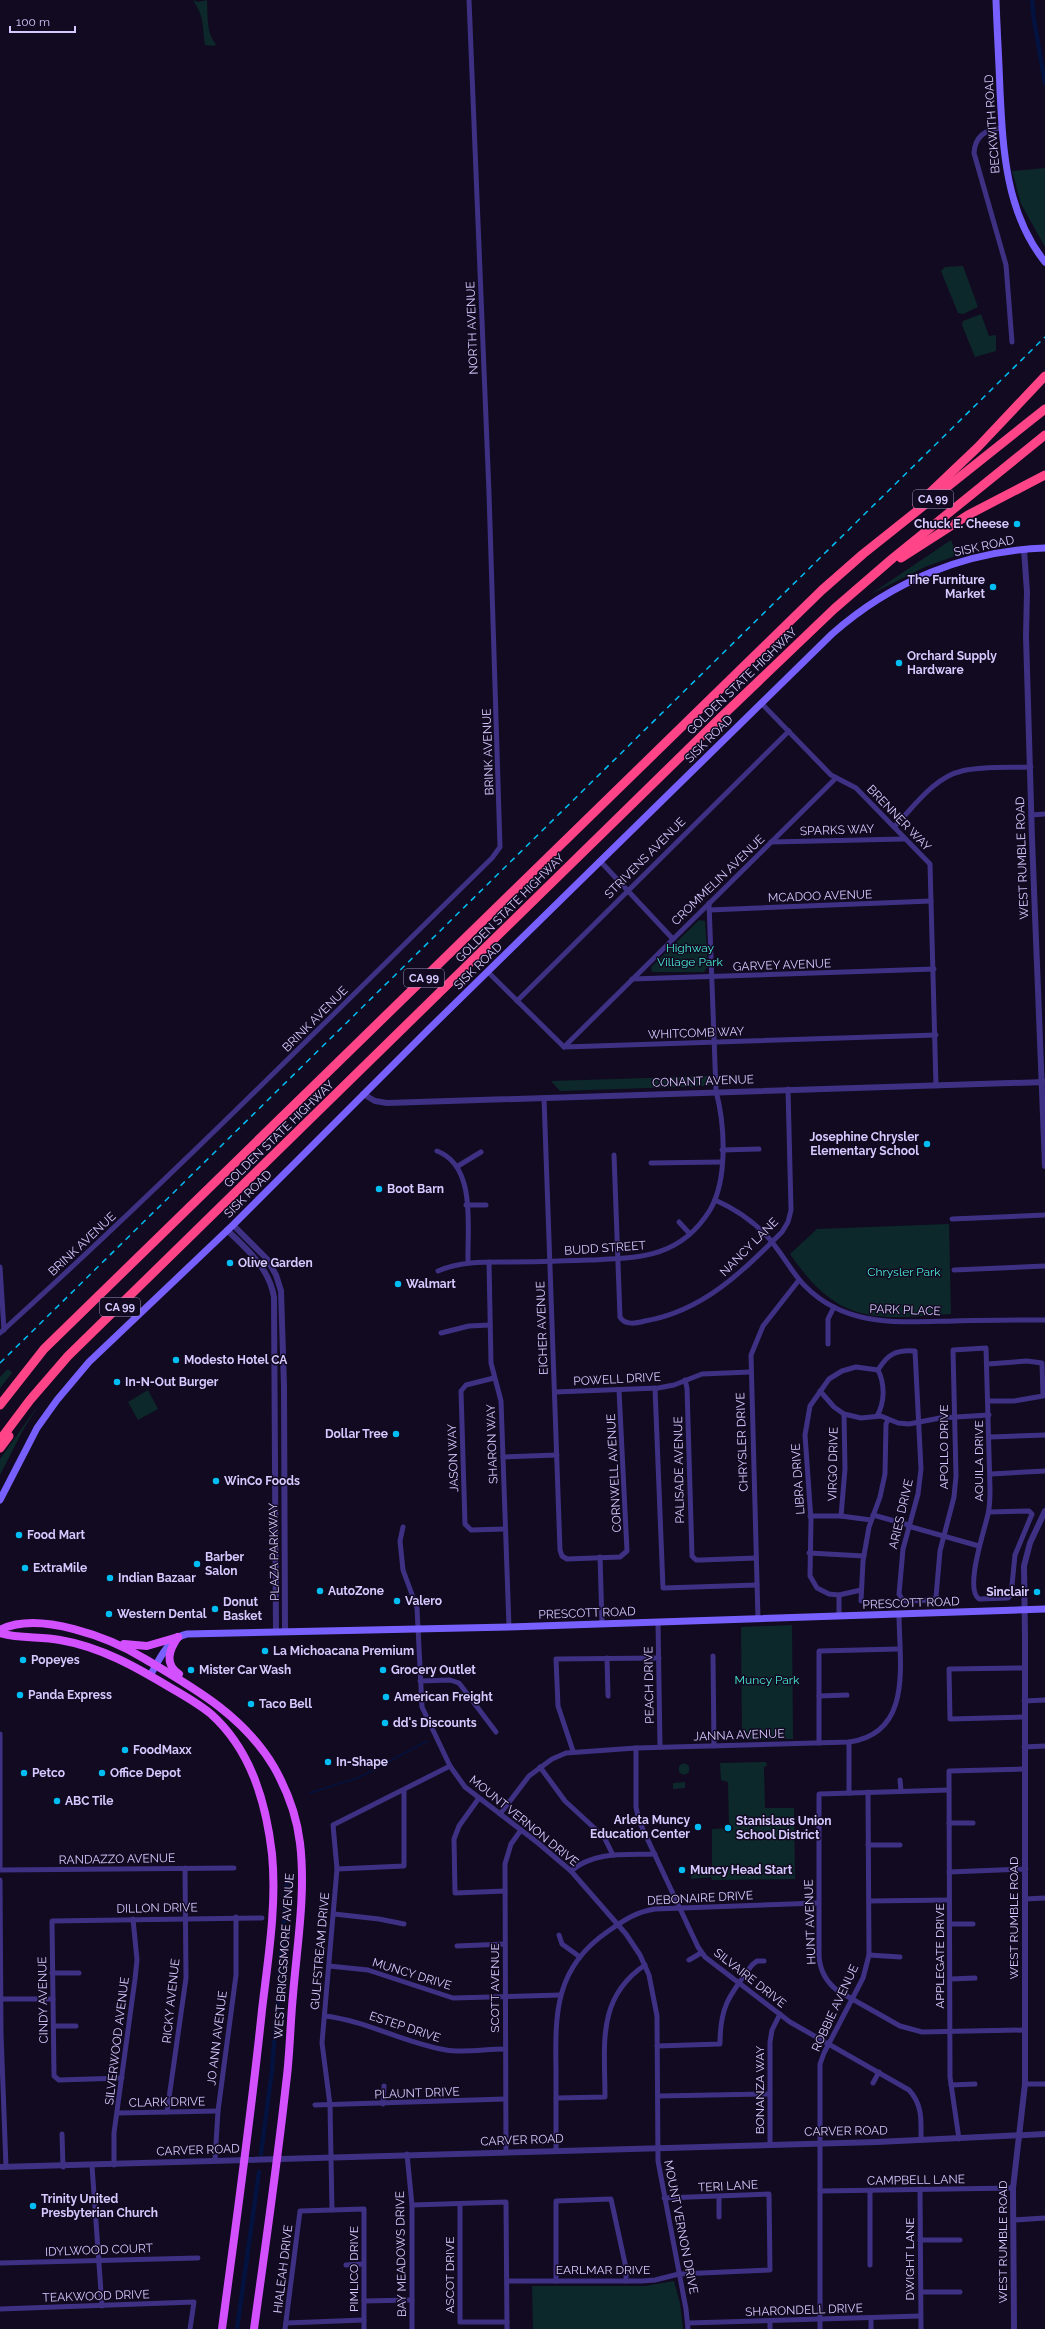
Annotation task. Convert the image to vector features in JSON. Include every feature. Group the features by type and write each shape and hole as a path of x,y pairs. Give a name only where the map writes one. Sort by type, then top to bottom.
{"highway":[{"path":"822,590 861,551 952,473 1045,376"},
{"name":"GOLDEN STATE HIGHWAY","path":"0,1405 44,1349 822,590 863,554 1045,409"},
{"name":"GOLDEN STATE HIGHWAY","path":"0,1440 30,1400 68,1356 719,719 851,593 1045,435"},
{"path":"851,593 954,523 1045,475"},
{"path":"0,1448 68,1356"},
{"path":"0,1398 16,1383"}],"main road":[{"name":"BECKWITH ROAD","path":"996,0 1002,128 1006,171 1013,199 1024,227 1045,262"},
{"name":"SISK ROAD","path":"0,1500 37,1428 72,1382 120,1332 233,1225 363,1094 832,634 856,613 886,594 921,576 958,562 988,554 1024,549 1045,548"},
{"name":"PRESCOTT ROAD","path":"178,1637 194,1634 508,1627 1045,1609"},
{"name":"WEST BRIGGSMORE AVENUE","path":"0,1630 7,1626 41,1624 90,1633 113,1641 156,1665 220,1706 250,1734 273,1766 291,1806 300,1842 302,1889 287,2082 254,2329"},
{"name":"WEST BRIGGSMORE AVENUE","path":"0,1633 13,1637 48,1638 74,1642 104,1652 150,1676 197,1704 225,1728 238,1745 251,1769 264,1811 272,1865 270,1936 244,2159 222,2329"},
{"path":"113,1641 142,1646 178,1637"},
{"path":"150,1676 168,1646 178,1637"},
{"path":"178,1637 169,1654 171,1667 203,1689 220,1706"}],"street":[{"name":"NORTH AVENUE","path":"469,0 494,654"},
{"path":"1002,128 992,129 983,133 976,141 974,153 1006,265 1012,342"},
{"name":"WEST RUMBLE ROAD","path":"1024,549 1027,592 1026,636 1031,814 1044,1082 1045,1166"},
{"name":"BRINK AVENUE","path":"2,1332 127,1216 496,854 500,847 501,838 494,654"},
{"name":"BRENNER WAY","path":"761,703 836,778 853,785 930,864 936,1035 936,1086"},
{"name":"STRIVENS AVENUE","path":"517,1001 626,891 789,731"},
{"path":"894,828 934,786 956,773 970,769 1030,768"},
{"name":"CROMMELIN AVENUE","path":"564,1046 836,778"},
{"path":"1031,814 1045,814"},
{"name":"SPARKS WAY","path":"771,842 904,838"},
{"path":"601,862 626,891 672,938"},
{"name":"MCADOO AVENUE","path":"709,910 932,901"},
{"name":"BUDD STREET","path":"438,1270 468,1263 618,1259 656,1254 673,1246 690,1234 705,1218 715,1200 720,1181 722,1162 721,1112 716,1091 709,903"},
{"name":"GARVEY AVENUE","path":"632,979 934,969"},
{"path":"488,972 564,1046"},
{"name":"WHITCOMB WAY","path":"564,1046 715,1043 936,1035"},
{"name":"CONANT AVENUE","path":"363,1094 375,1101 387,1103 716,1091 1044,1082"},
{"name":"NANCY LANE","path":"618,1259 620,1317 624,1322 642,1322 666,1317 701,1302 730,1282 773,1242 786,1228 791,1210 788,1089"},
{"name":"EICHER AVENUE","path":"544,1098 560,1550 562,1556 572,1560 600,1558"},
{"path":"722,1150 760,1149"},
{"path":"437,1151 448,1157 458,1166 464,1181 468,1263"},
{"path":"458,1166 480,1152"},
{"path":"614,1155 618,1259"},
{"path":"651,1163 722,1162"},
{"name":"PARK PLACE","path":"715,1200 743,1215 773,1242 799,1280 816,1296 834,1308 858,1317 883,1322 1045,1320"},
{"path":"466,1205 486,1205"},
{"path":"952,1219 1045,1215"},
{"path":"679,1222 690,1234"},
{"name":"PLAZA PARKWAY","path":"233,1225 267,1260 276,1275 281,1291 284,1386 285,1632"},
{"name":"PLAZA PARKWAY","path":"227,1230 255,1257 265,1272 274,1297 276,1632"},
{"name":"SHARON WAY","path":"489,1262 491,1363 501,1401 508,1627"},
{"path":"0,1266 2,1332"},
{"path":"954,1270 1045,1266"},
{"name":"CHRYSLER DRIVE","path":"758,1619 750,1372 751,1355 759,1334 799,1280"},
{"path":"828,1344 828,1319 834,1308"},
{"path":"441,1332 469,1326 490,1325"},
{"name":"AQUILA DRIVE","path":"986,1348 988,1364 991,1474 989,1512 979,1546 974,1577 976,1597 982,1599 1010,1597 1015,1555 1032,1514 1029,1511 989,1512"},
{"name":"APOLLO DRIVE","path":"935,1599 938,1563 955,1490 953,1350 986,1348"},
{"name":"ARIES DRIVE","path":"878,1370 885,1358 892,1353 902,1350 915,1351 920,1422 920,1485 908,1526 901,1559 900,1597 906,1601 935,1599"},
{"path":"988,1364 1027,1362 1042,1363 1043,1397 989,1401"},
{"name":"LIBRA DRIVE","path":"861,1590 839,1595 829,1594 820,1590 811,1580 808,1553 810,1516 805,1435 810,1406 829,1379 842,1370 856,1367 878,1370"},
{"path":"876,1416 883,1399 883,1386 878,1370"},
{"name":"POWELL DRIVE","path":"555,1392 655,1388 674,1385 702,1374 750,1372"},
{"name":"JASON WAY","path":"494,1378 463,1387 461,1393 465,1524 468,1528 476,1530 506,1529"},
{"name":"PALISADE AVENUE","path":"685,1380 687,1388 691,1553 693,1558 701,1560 756,1558"},
{"path":"655,1388 663,1588 756,1585"},
{"name":"CORNWELL AVENUE","path":"600,1558 620,1557 625,1554 627,1547 619,1390"},
{"path":"820,1391 834,1407 844,1414 861,1418 876,1416 909,1424 954,1417 989,1415"},
{"name":"VIRGO DRIVE","path":"841,1516 844,1476 844,1414"},
{"path":"861,1601 864,1556 872,1517 884,1479 886,1424 888,1420"},
{"path":"990,1437 1045,1436"},
{"path":"503,1457 557,1455"},
{"path":"991,1474 1045,1471"},
{"name":"WEST RUMBLE ROAD","path":"1014,2329 1013,2188 1025,2084 1024,2030 1026,1869 1023,1577 1025,1558 1030,1543 1045,1512"},
{"path":"810,1516 872,1517 979,1546"},
{"name":"MOUNT VERNON DRIVE","path":"403,1527 400,1541 403,1570 416,1600 419,1629 421,1699 425,1715 450,1766 460,1782 571,1871 633,1943 645,1965 655,2003 658,2096 657,2146 664,2198 680,2274 688,2329"},
{"path":"808,1553 864,1556"},
{"path":"600,1558 602,1624"},
{"path":"839,1595 839,1616"},
{"name":"JANNA AVENUE","path":"500,1814 529,1776 558,1755 573,1751 849,1742 865,1739 878,1732 893,1715 899,1694 899,1614"},
{"name":"PEACH DRIVE","path":"658,1622 660,1747"},
{"path":"819,1743 819,1651 899,1649"},
{"path":"713,1656 714,1746"},
{"path":"607,1658 608,1696"},
{"path":"573,1751 558,1706 556,1659 659,1658"},
{"path":"1024,1668 949,1669 950,1719 1024,1717"},
{"path":"420,1681 450,1680 459,1683 496,1732"},
{"path":"819,1696 847,1695"},
{"path":"1024,1701 1045,1700"},
{"path":"0,1734 0,1869"},
{"path":"849,1742 849,1793 949,1790"},
{"path":"1024,1746 1045,1746"},
{"name":"SILVAIRE DRIVE","path":"636,1748 637,1814 702,1953 780,2014 904,2086 917,2100 920,2110 921,2140"},
{"name":"GULFSTREAM DRIVE","path":"332,2210 330,2105 322,2053 337,1869 332,1825 450,1766"},
{"path":"540,1767 565,1801 604,1837 613,1855"},
{"name":"APPLEGATE DRIVE","path":"959,2139 951,2085 949,1771 1025,1769"},
{"path":"900,1780 901,1791"},
{"path":"337,1869 404,1866 404,1790"},
{"name":"ROBBIE AVENUE","path":"820,2329 820,2064 829,2043 863,1978 869,1955 868,1792"},
{"name":"HUNT AVENUE","path":"849,1793 819,1794 819,1956 822,1971 833,1988 906,2028 922,2032 1024,2030"},
{"path":"479,1798 459,1826 454,1839 455,1893 505,1891"},
{"path":"949,1823 973,1823"},
{"name":"SCOTT AVENUE","path":"506,2151 506,1857 511,1844 521,1830"},
{"path":"868,1845 900,1845"},
{"path":"571,1871 590,1858 613,1855 655,1854"},
{"name":"RICKY AVENUE","path":"167,2112 186,1978 185,1868"},
{"name":"RANDAZZO AVENUE","path":"0,1869 234,1868"},
{"path":"949,1872 1026,1869"},
{"path":"0,1880 3,2167"},
{"path":"1025,1899 1045,1898"},
{"path":"869,1901 949,1900"},
{"name":"DEBONAIRE DRIVE","path":"556,2150 555,2024 560,1995 568,1975 580,1957 593,1943 617,1924 630,1916 646,1910 818,1903"},
{"path":"334,1914 379,1919 404,1924"},
{"name":"DILLON DRIVE","path":"52,1921 186,1917 262,1918"},
{"name":"JO ANN AVENUE","path":"215,2160 218,2111 236,1975 236,1917"},
{"name":"SILVERWOOD AVENUE","path":"114,2165 114,2133 118,2113 137,1960 133,1919"},
{"name":"CINDY AVENUE","path":"52,1921 55,2078 122,2078"},
{"path":"950,1924 973,1924"},
{"path":"559,1935 562,1944 580,1957"},
{"path":"457,1946 505,1944"},
{"path":"689,1960 702,1953"},
{"path":"869,1955 900,1957"},
{"path":"657,2046 720,2044 722,2011 739,1983 755,1963 764,1961"},
{"path":"556,2098 605,2097 605,2025 608,2010 621,1986 645,1965"},
{"name":"MUNCY DRIVE","path":"329,1966 368,1970 453,1998 560,1995"},
{"path":"52,1973 79,1973"},
{"path":"951,1979 975,1978"},
{"path":"1,1999 53,1999"},
{"name":"BONANZA WAY","path":"770,2143 770,2036 780,2014"},
{"name":"ESTEP DRIVE","path":"325,2016 358,2022 431,2047 448,2051 505,2049"},
{"path":"54,2026 76,2026"},
{"path":"873,2083 879,2072"},
{"path":"951,2085 975,2084"},
{"path":"1025,2084 1045,2084"},
{"path":"383,2104 384,2086"},
{"path":"658,2096 770,2094"},
{"name":"PLAUNT DRIVE","path":"314,2105 505,2100"},
{"name":"CLARK DRIVE","path":"118,2113 218,2111"},
{"path":"62,2134 62,2167"},
{"name":"CARVER ROAD","path":"3,2167 62,2167 215,2160 657,2146 959,2139 1045,2134"},
{"name":"BAY MEADOWS DRIVE","path":"407,2154 412,2204 412,2329"},
{"path":"92,2166 100,2260 102,2306"},
{"name":"CAMPBELL LANE","path":"820,2191 1013,2188"},
{"name":"DWIGHT LANE","path":"920,2189 920,2329"},
{"path":"870,2191 870,2265"},
{"name":"TERI LANE","path":"664,2198 769,2194 770,2270"},
{"path":"719,2197 719,2217"},
{"path":"556,2280 556,2201 610,2199 626,2268 626,2281"},
{"path":"412,2204 506,2202 508,2281 507,2329"},
{"name":"ASCOT DRIVE","path":"460,2204 460,2322 507,2322"},
{"name":"PIMLICO DRIVE","path":"332,2210 364,2209 364,2329"},
{"name":"HIALEAH DRIVE","path":"285,2329 300,2211 332,2210"},
{"path":"1014,2220 1045,2218"},
{"path":"920,2240 960,2240"},
{"name":"IDYLWOOD COURT","path":"0,2263 198,2258"},
{"path":"346,2265 363,2264"},
{"name":"EARLMAR DRIVE","path":"508,2281 655,2280 680,2274 770,2270"},
{"path":"921,2292 960,2292"},
{"path":"364,2301 412,2300"},
{"name":"TEAKWOOD DRIVE","path":"0,2310 194,2302 190,2329"},
{"name":"SHARONDELL DRIVE","path":"688,2323 920,2316"},
{"path":"871,2318 871,2329"},
{"path":"286,2323 364,2320"},
{"path":"770,2321 770,2329"}],"green space":[{"path":"193,0 198,2 207,0 208,24 213,40 216,44 214,46 205,45 200,12"},
{"path":"1045,168 1045,247 1021,204 1012,171"},
{"path":"963,266 978,307 963,314 958,313 941,271 945,267"},
{"path":"981,314 989,336 996,335 996,351 975,357 962,325 963,321"},
{"path":"951,540 956,553 955,556 925,567 871,594"},
{"name":"Highway Village Park","path":"699,920 705,921 708,966 704,972 652,972 651,967"},
{"path":"711,1076 711,1083 708,1086 560,1091 551,1081"},
{"name":"Chrysler Park","path":"949,1224 951,1314 899,1317 878,1316 859,1312 841,1305 824,1294 807,1277 790,1254 817,1229"},
{"path":"8,1369 12,1373 0,1388 0,1377"},
{"path":"148,1390 158,1409 138,1420 128,1402"},
{"path":"40,1403 23,1430 0,1475 0,1459"},
{"name":"Muncy Park","path":"792,1625 793,1739 742,1740 741,1627"},
{"path":"766,1762 767,1766 764,1767 765,1808 794,1808 795,1879 712,1880 711,1877 691,1879 691,1871 712,1870 712,1829 729,1828 728,1782 721,1780 720,1763"},
{"path":"682,1764 686,1764 688,1765 688,1773 682,1774 679,1771 679,1767"},
{"path":"685,1782 685,1788 673,1789 673,1783"},
{"path":"674,2281 680,2303 683,2329 533,2329 532,2286 645,2286"}],"waterway":[{"path":"1032,0 1045,83"},
{"path":"310,1793 360,1777 427,1741"},
{"path":"261,2154 272,2070 287,1882"},
{"path":"237,2329 259,2172"}],"railway":[{"path":"0,1363 1045,337"}],"place":[{"name":"Chuck E. Cheese","path":"1017,524"},
{"name":"The Furniture Market","path":"993,587"},
{"name":"Orchard Supply Hardware","path":"899,663"},
{"name":"Josephine Chrysler Elementary School","path":"927,1144"},
{"name":"Boot Barn","path":"379,1189"},
{"name":"Olive Garden","path":"230,1263"},
{"name":"Walmart","path":"398,1284"},
{"name":"Modesto Hotel CA","path":"176,1360"},
{"name":"In-N-Out Burger","path":"117,1382"},
{"name":"Dollar Tree","path":"396,1434"},
{"name":"WinCo Foods","path":"216,1481"},
{"name":"Food Mart","path":"19,1535"},
{"name":"Barber Salon","path":"197,1564"},
{"name":"ExtraMile","path":"25,1568"},
{"name":"Indian Bazaar","path":"110,1578"},
{"name":"AutoZone","path":"320,1591"},
{"name":"Sinclair","path":"1037,1592"},
{"name":"Valero","path":"397,1601"},
{"name":"Donut Basket","path":"215,1609"},
{"name":"Western Dental","path":"109,1614"},
{"name":"La Michoacana Premium","path":"265,1651"},
{"name":"Popeyes","path":"23,1660"},
{"name":"Mister Car Wash","path":"191,1670"},
{"name":"Grocery Outlet","path":"383,1670"},
{"name":"Panda Express","path":"20,1695"},
{"name":"American Freight","path":"386,1697"},
{"name":"Taco Bell","path":"251,1704"},
{"name":"dd's Discounts","path":"385,1723"},
{"name":"FoodMaxx","path":"125,1750"},
{"name":"In-Shape","path":"328,1762"},
{"name":"Petco","path":"24,1773"},
{"name":"Office Depot","path":"102,1773"},
{"name":"ABC Tile","path":"57,1801"},
{"name":"Arleta Muncy Education Center","path":"698,1827"},
{"name":"Stanislaus Union School District","path":"728,1828"},
{"name":"Muncy Head Start","path":"682,1870"},
{"name":"Trinity United Presbyterian Church","path":"33,2206"}]}
